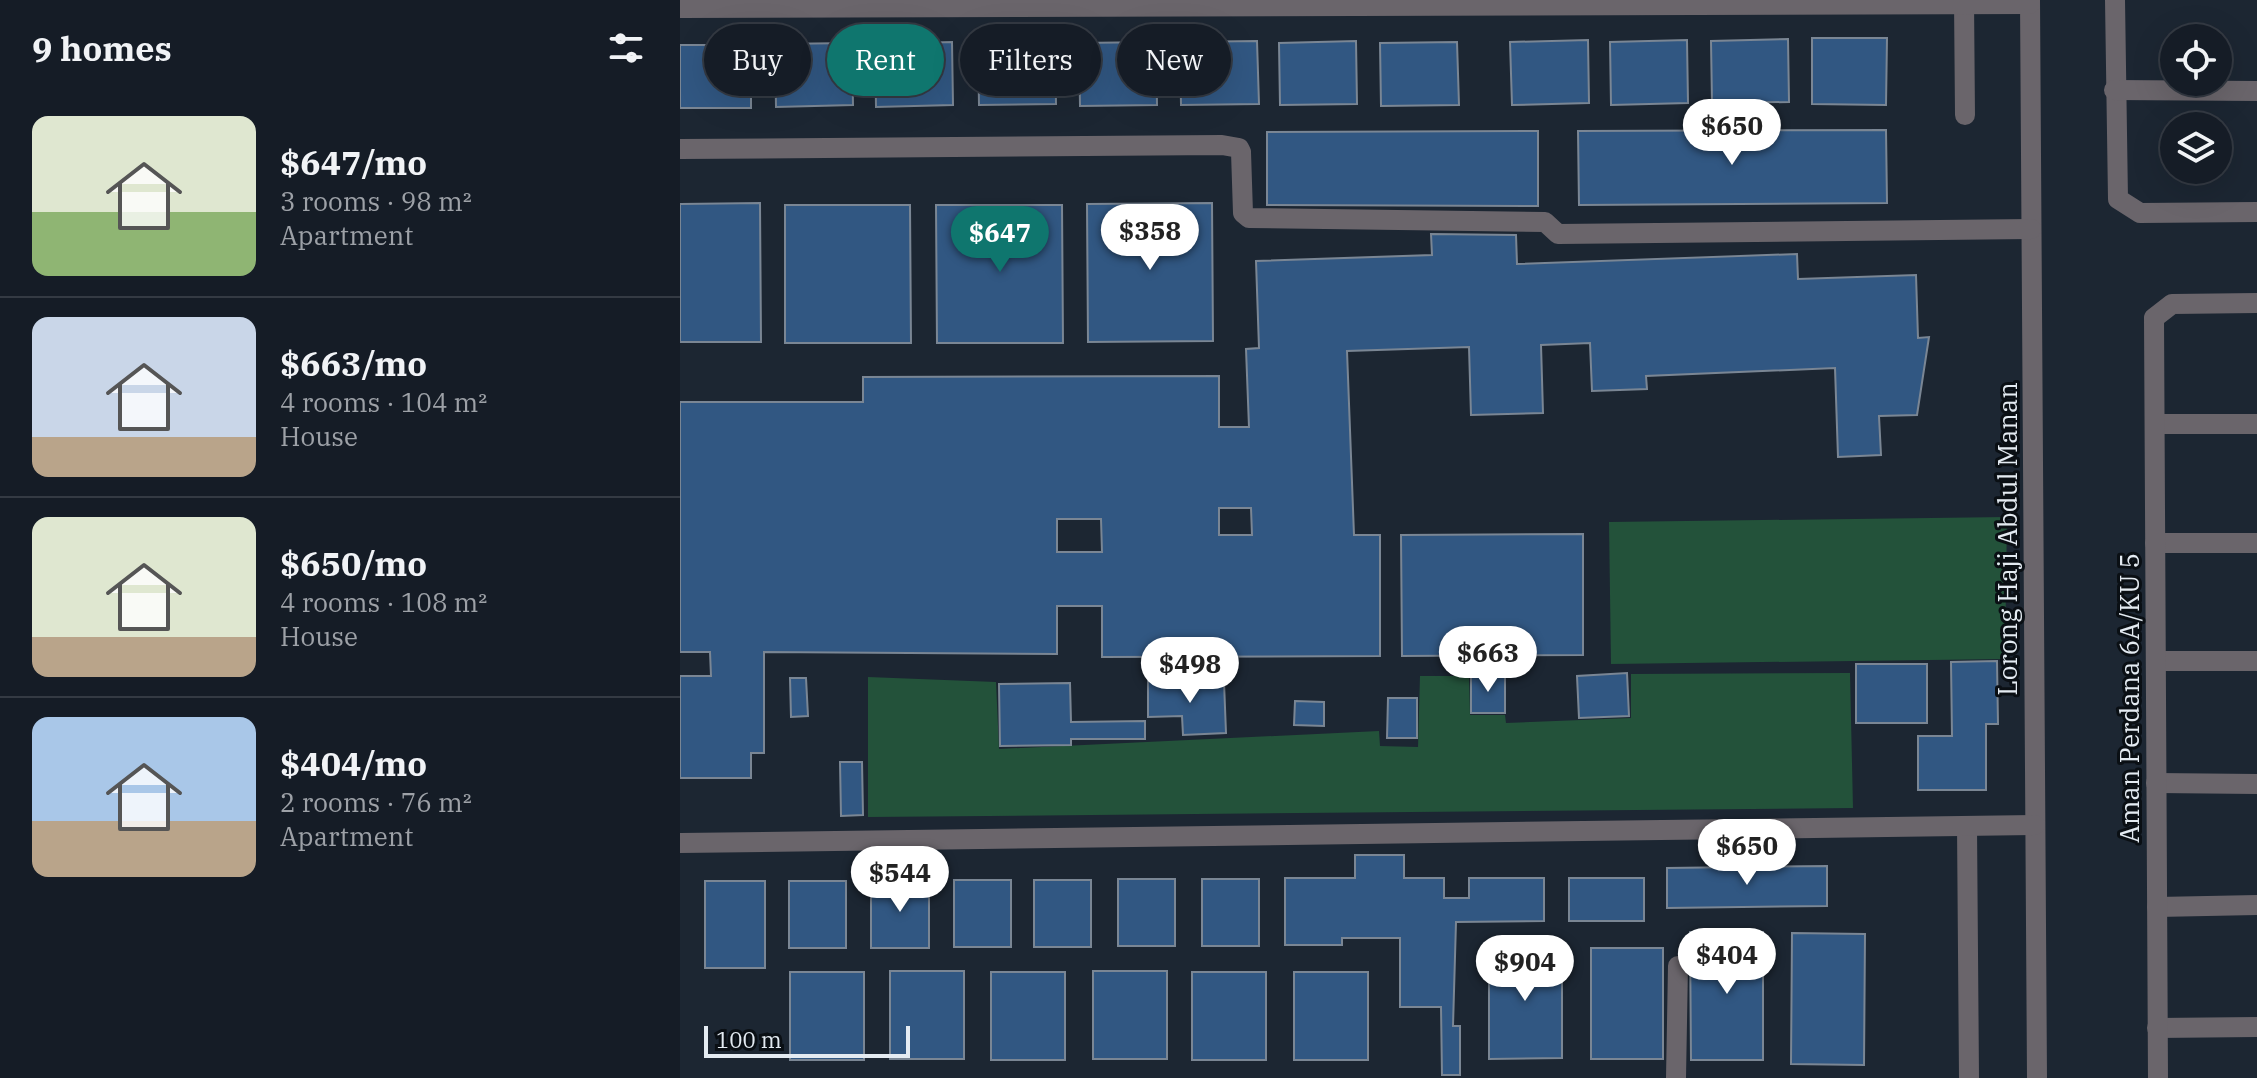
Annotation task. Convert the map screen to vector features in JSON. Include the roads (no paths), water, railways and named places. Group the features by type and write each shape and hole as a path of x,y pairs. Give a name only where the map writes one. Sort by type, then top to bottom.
{"street":[{"path":"2115,0 2118,199 2140,213 2257,212"},
{"path":"1964,2 1965,115"},
{"path":"680,8 2030,2"},
{"name":"Lorong Haji Abdul Manan","path":"2030,2 2037,1078"},
{"path":"2114,90 2257,91"},
{"path":"680,149 1222,145 1239,148 1241,152 1243,213 1249,218 1545,222 1558,234 2031,229"},
{"name":"Aman Perdana 6A/KU 5","path":"2158,1078 2154,318 2172,304 2257,303"},
{"path":"2155,424 2257,424"},
{"path":"2155,543 2257,543"},
{"path":"2156,661 2257,661"},
{"path":"2156,783 2257,784"},
{"path":"680,843 2035,825"},
{"path":"1967,826 1969,1078"},
{"path":"2157,907 2257,905"},
{"path":"1676,1078 1678,966"},
{"path":"2157,1028 2257,1027"}]}
